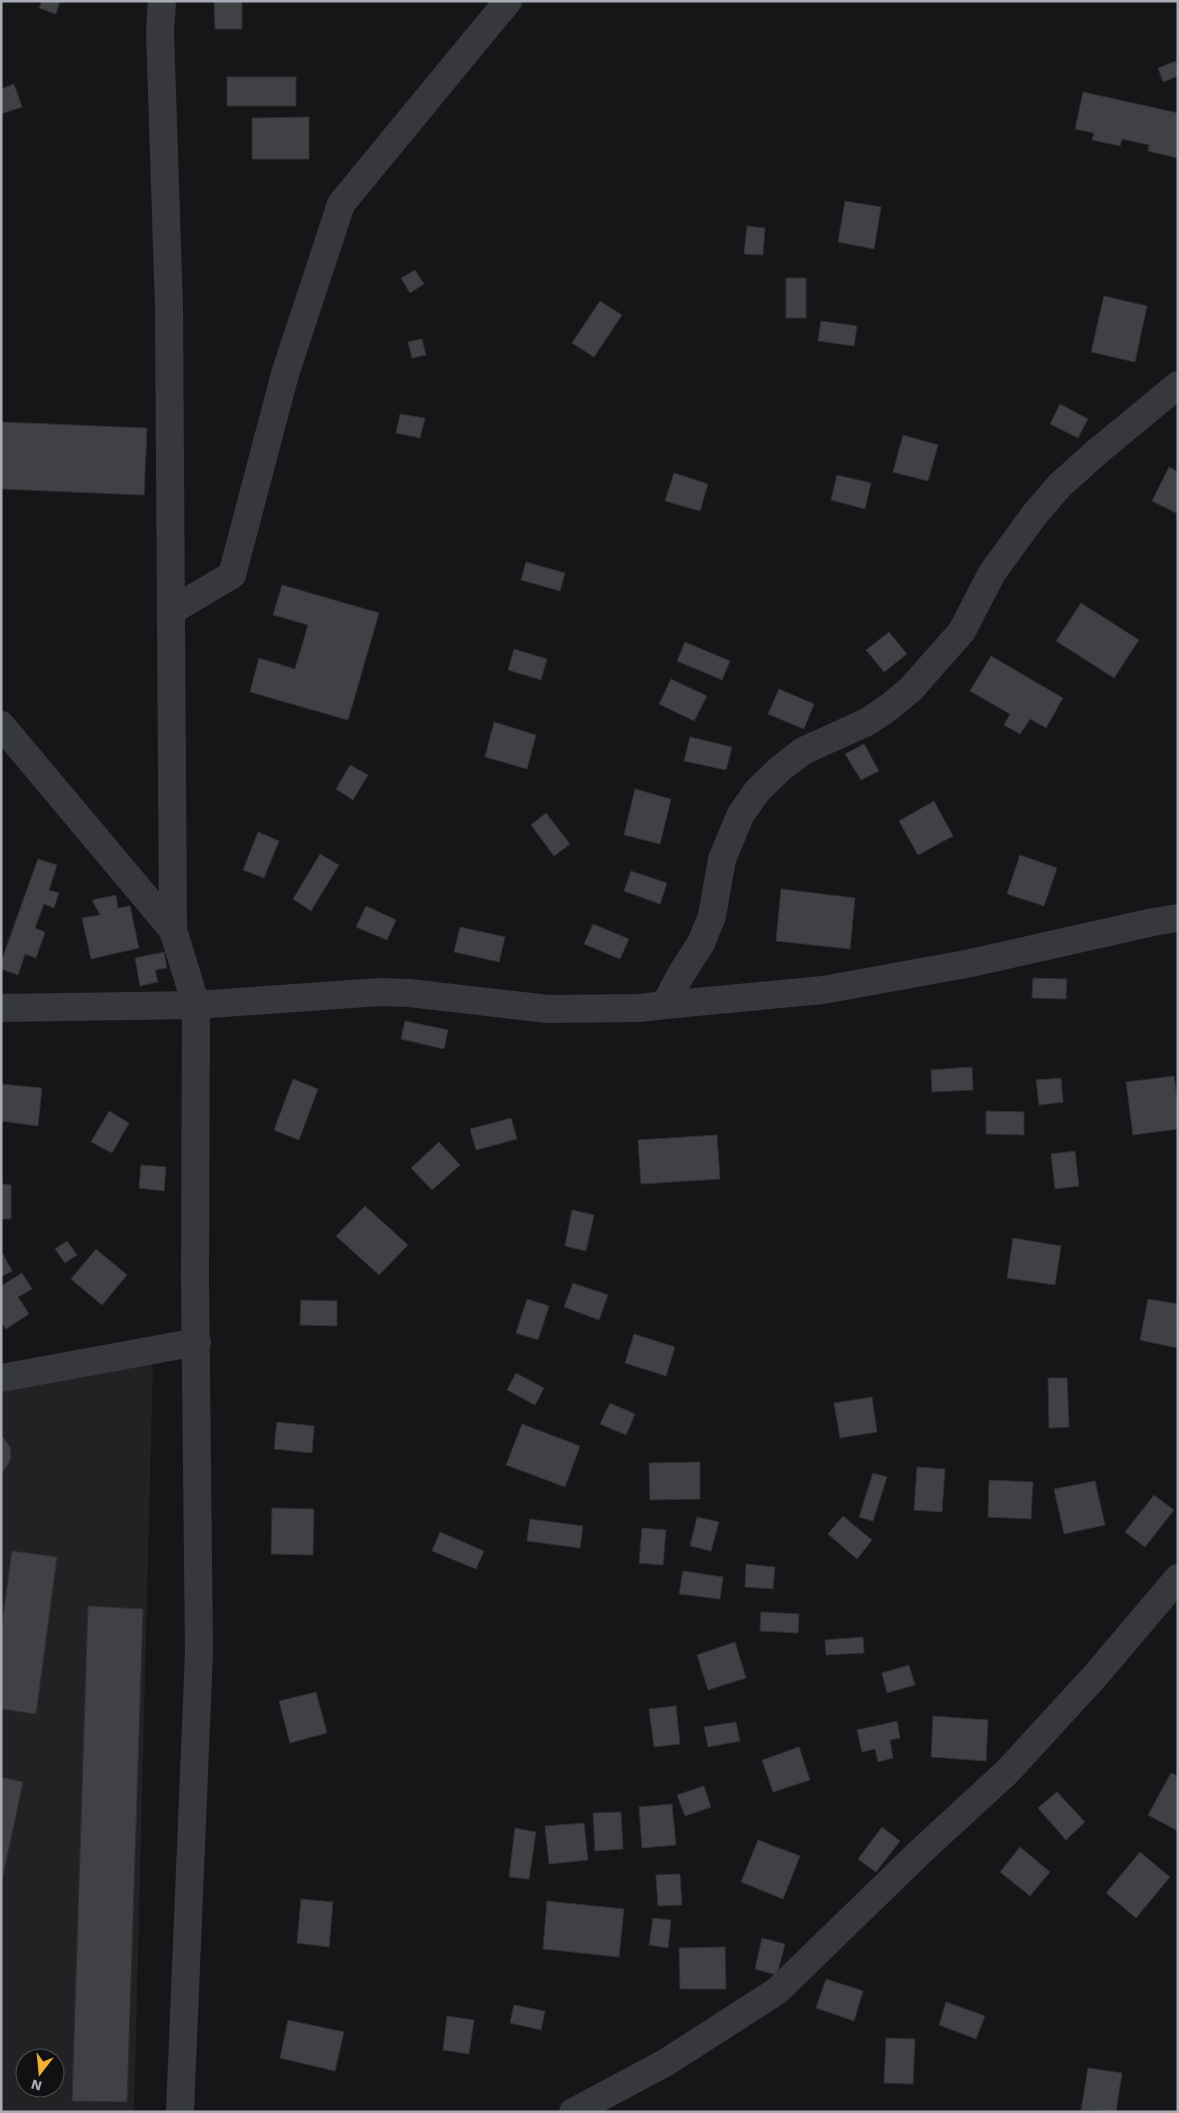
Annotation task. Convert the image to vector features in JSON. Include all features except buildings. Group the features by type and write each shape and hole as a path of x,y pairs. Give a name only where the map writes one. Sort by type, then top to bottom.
{"street":[{"path":"162,1 160,31 169,308 173,930 196,1005 199,1653 180,2112"},
{"path":"171,611 232,575 285,374 340,204 508,1"},
{"path":"665,1005 680,976 701,943 712,916 722,859 742,814 758,790 781,768 803,751 867,722 911,689 962,631 992,573 1035,514 1060,485 1178,385"},
{"path":"1,725 173,930"},
{"path":"1,1008 196,1005 380,992 409,993 548,1009 639,1008 823,990 971,963 1178,918"},
{"path":"1,1378 197,1342"},
{"path":"574,2112 665,2064 777,1991 920,1852 1007,1772 1095,1676 1178,1578"}],"shaded area":[{"path":"153,1361 134,2112 1,2112 1,1387"}]}
